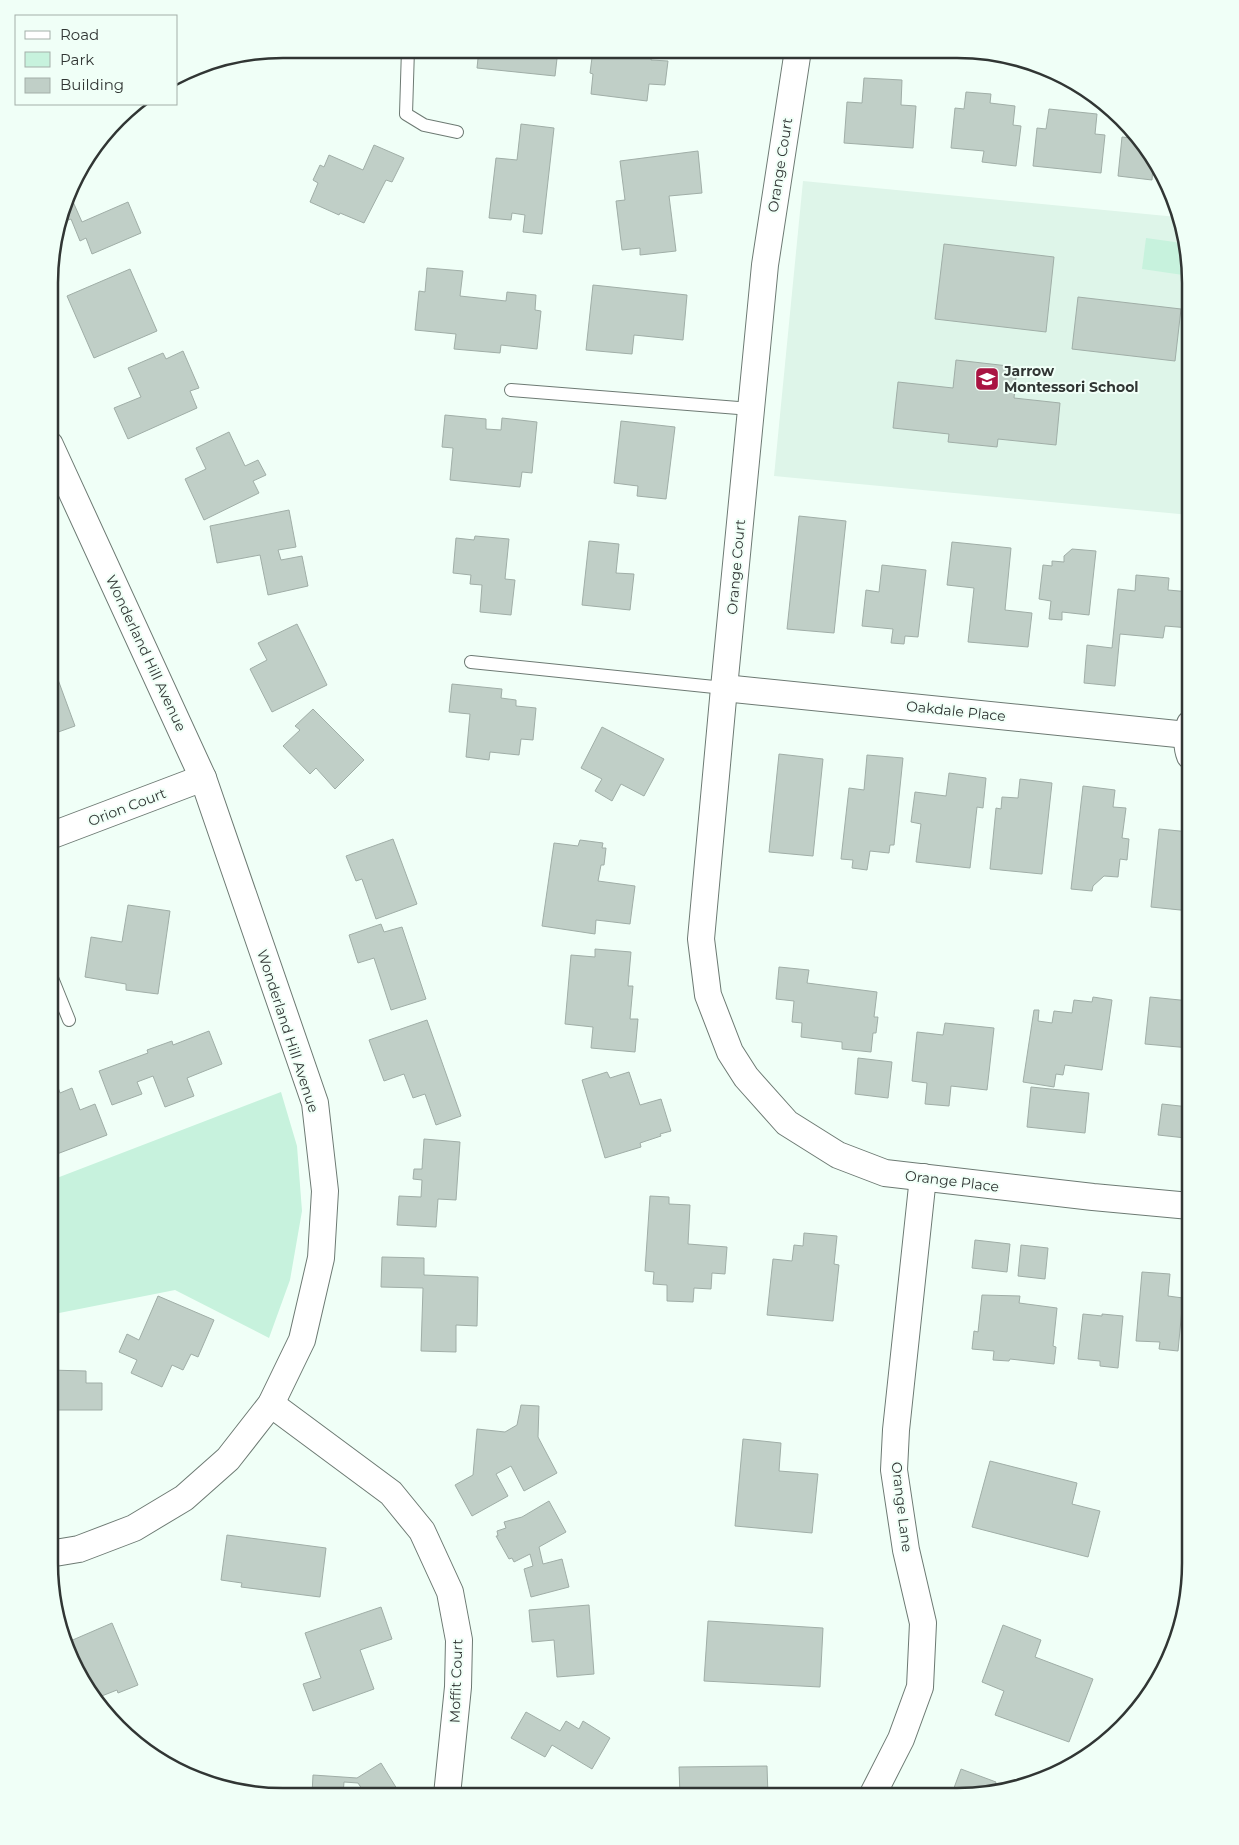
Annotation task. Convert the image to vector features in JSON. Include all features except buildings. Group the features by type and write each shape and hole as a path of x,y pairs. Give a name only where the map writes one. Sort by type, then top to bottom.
{"street":[{"name":"Orange Court","path":"746,1077 730,1052 708,995 701,939 765,265 797,58"},
{"name":"Wonderland Hill Avenue","path":"58,462 203,778 315,1103 325,1191 321,1258 302,1340 271,1404 228,1459 184,1498 134,1528 79,1549 58,1552"},
{"name":"Oakdale Place","path":"724,688 1182,737"},
{"name":"Orion Court","path":"58,833 203,778"},
{"name":"Orange Place","path":"746,1077 787,1123 838,1156 884,1173 1182,1205"},
{"name":"Orange Lane","path":"876,1788 901,1739 920,1687 923,1623 906,1550 894,1470 896,1430 923,1177"},
{"name":"Moffit Court","path":"271,1404 391,1493 422,1531 450,1592 459,1640 458,1687 448,1788"}],"lane":[{"path":"408,58 406,114 424,125 457,132"},
{"path":"511,390 751,410"},
{"path":"471,662 724,688"},
{"path":"58,993 68,1020"}],"shaded area":[{"name":"Jarrow Montessori School","path":"803,181 1172,217 1180,253 1182,282 1182,514 774,476"}],"green space":[{"path":"1146,238 1178,242 1181,275 1142,269"},
{"path":"281,1092 297,1146 302,1211 290,1280 269,1338 175,1290 58,1313 58,1178"}],"place":[{"name":"Jarrow Montessori School","path":"987,379"}]}
